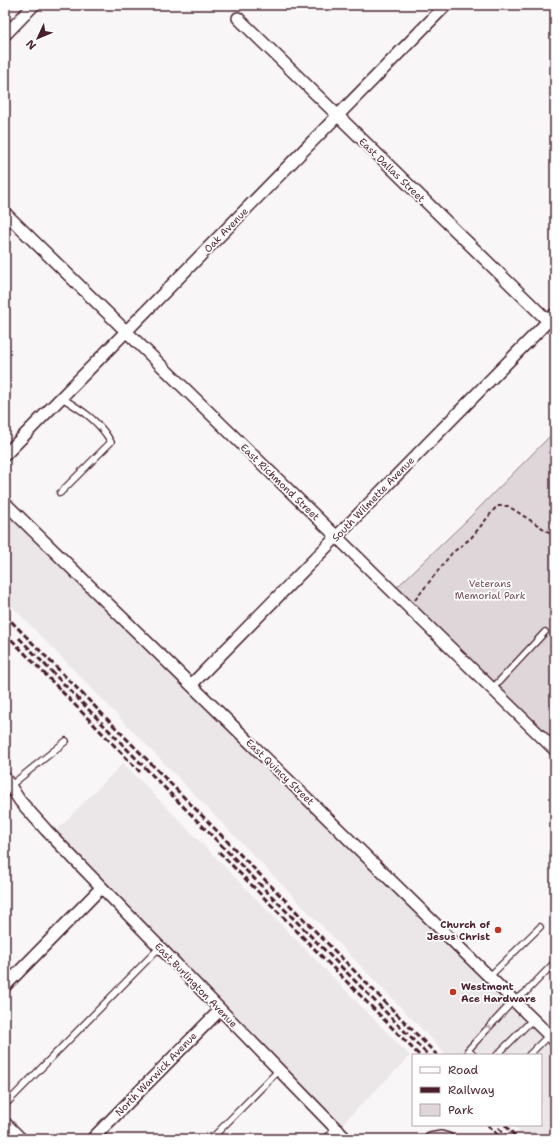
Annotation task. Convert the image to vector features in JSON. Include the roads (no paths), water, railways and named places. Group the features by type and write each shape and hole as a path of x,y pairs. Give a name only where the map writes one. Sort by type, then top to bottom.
{"street":[{"path":"7,30 34,5"},
{"name":"Oak Avenue","path":"5,455 446,5"},
{"name":"East Dallas Street","path":"238,18 337,116 551,318"},
{"name":"East Richmond Street","path":"5,213 555,750"},
{"name":"South Wilmette Avenue","path":"191,685 551,318"},
{"name":"East Quincy Street","path":"5,503 552,1038"},
{"name":"East Burlington Avenue","path":"8,782 20,801 46,830 346,1139"},
{"path":"5,986 101,888"},
{"name":"North Warwick Avenue","path":"92,1139 220,1010"},
{"path":"5,1123 21,1139"},
{"path":"330,1139 338,1130"},
{"path":"430,1139 441,1137 448,1139"}],"lane":[{"path":"60,492 111,442 104,430 94,419 62,398"},
{"path":"492,689 545,632"},
{"path":"8,782 66,741"},
{"path":"490,976 540,927"},
{"path":"5,1105 160,947"},
{"path":"472,1054 468,1050 514,1000 525,993 555,962"},
{"path":"498,1054 533,1019"},
{"path":"530,1054 552,1038"},
{"path":"211,1139 279,1070"}],"railway":[{"path":"5,615 436,1054"},
{"path":"5,633 140,772"},
{"path":"19,638 427,1054"},
{"path":"219,852 418,1054"},
{"path":"489,1126 501,1139"},
{"path":"506,1126 518,1139"},
{"path":"498,1128 509,1139"}],"place":[{"name":"Church of Jesus Christ","path":"498,930"},
{"name":"Westmont Ace Hardware","path":"453,992"}],"park label":[{"name":"Veterans Memorial Park","path":"490,588"}]}
